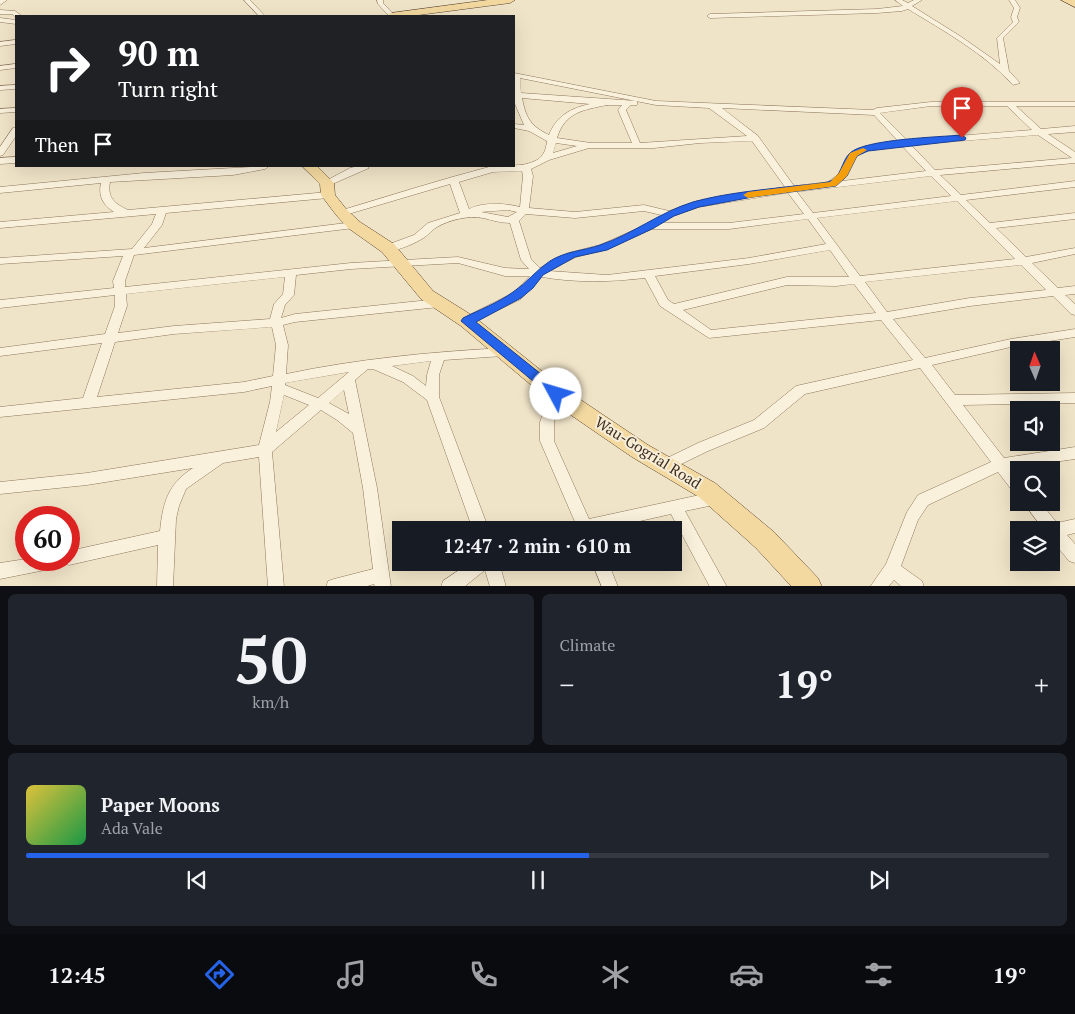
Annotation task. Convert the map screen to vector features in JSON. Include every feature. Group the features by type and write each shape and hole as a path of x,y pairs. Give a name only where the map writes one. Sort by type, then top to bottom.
{"main road":[{"path":"398,15 510,0"},
{"path":"1066,0 1075,4"},
{"name":"Wau-Gogrial Road","path":"311,167 334,180 348,219 394,256 427,295 467,321 556,394 640,450 718,498 765,540 809,586"}],"street":[{"path":"0,3 4,0"},
{"path":"247,0 261,15"},
{"path":"380,0 380,3 390,15"},
{"path":"898,0 946,29 1006,71 1016,83"},
{"path":"710,16 894,10 907,7 919,0"},
{"path":"1006,71 1000,38 1016,22 1014,16 1017,8 1012,0"},
{"path":"0,12 13,12 18,15"},
{"path":"0,20 15,22"},
{"path":"0,44 15,42"},
{"path":"0,68 15,66"},
{"path":"531,129 515,96 515,75 644,101 876,113 933,173 1075,311"},
{"path":"0,88 15,87"},
{"path":"515,96 607,104 628,104 644,101"},
{"path":"548,157 555,127 567,114 588,107 607,104"},
{"path":"628,104 622,110 624,120 637,145"},
{"path":"708,104 730,116 755,138 884,316 1010,476"},
{"path":"876,113 877,110 931,104 1011,106 1075,104"},
{"path":"1011,106 1038,132 1075,156"},
{"path":"0,111 15,110"},
{"path":"515,126 531,129 552,140 591,146 755,138"},
{"path":"832,184 843,174 853,155 866,149 904,143 1075,129"},
{"path":"0,135 15,132"},
{"path":"0,153 15,132"},
{"path":"0,262 133,252 348,219 453,179 492,169 526,168 542,162 548,157 591,146"},
{"path":"0,161 15,160"},
{"path":"467,321 517,296 539,273 572,254 604,248 650,226 670,214 697,204 832,184 1075,160"},
{"path":"124,178 130,167"},
{"path":"0,190 124,178 233,172 260,167"},
{"path":"0,226 162,209 334,180 364,168"},
{"path":"394,256 427,232 432,225 475,214 503,221 514,220 524,212 528,176 526,168"},
{"path":"453,179 466,216"},
{"path":"106,180 104,190 107,202 115,209 124,212"},
{"path":"650,226 729,226 1075,184"},
{"path":"466,216 477,209 495,207 508,207 524,212 575,215 644,208 670,214 691,226"},
{"path":"88,404 121,306 119,281 133,252 157,225 162,209"},
{"path":"988,226 1075,216"},
{"path":"514,220 526,260 539,273"},
{"path":"0,304 291,273 394,256 458,260 505,272 539,273 562,278 607,279 749,261 833,246"},
{"path":"670,309 787,281 836,282 1024,261 1075,251"},
{"path":"276,586 265,450 279,384 282,345 281,334 275,322 278,309 288,295 291,273"},
{"path":"648,274 664,304 709,334 884,316 970,302 1075,290"},
{"path":"0,352 109,340 174,330 275,322 439,304"},
{"path":"666,465 703,447 759,424 802,390 1011,343 1075,333"},
{"path":"0,412 279,384 316,371 439,356 503,352"},
{"path":"439,356 434,375 432,397 478,521"},
{"path":"0,488 78,480 265,450 318,403 369,364"},
{"path":"369,364 408,379 432,397"},
{"path":"334,586 382,580 370,488 349,380"},
{"path":"279,384 342,416 359,431"},
{"path":"556,394 545,428 547,441 582,521"},
{"path":"952,400 1075,398"},
{"path":"878,586 892,569 912,517 924,500 1001,464 1075,453"},
{"path":"165,586 171,504 183,483 220,457"},
{"path":"614,521 718,498"},
{"path":"675,506 719,586"},
{"path":"1037,511 1045,521"},
{"path":"1060,529 1075,526"},
{"path":"80,556 168,536"},
{"path":"1060,539 1075,556"},
{"path":"0,571 15,568"},
{"path":"892,569 916,586"},
{"path":"449,586 462,580 472,571"},
{"path":"494,571 498,586"},
{"path":"604,571 610,586"}],"slow traffic":[{"path":"748,195 832,184 843,174 853,155 863,150"}],"route":[{"path":"556,394 495,346 467,321 517,296 539,273 556,262 572,254 604,248 650,226 670,214 697,204 753,194 832,184 843,174 853,155 866,149 904,143 962,138"}]}
